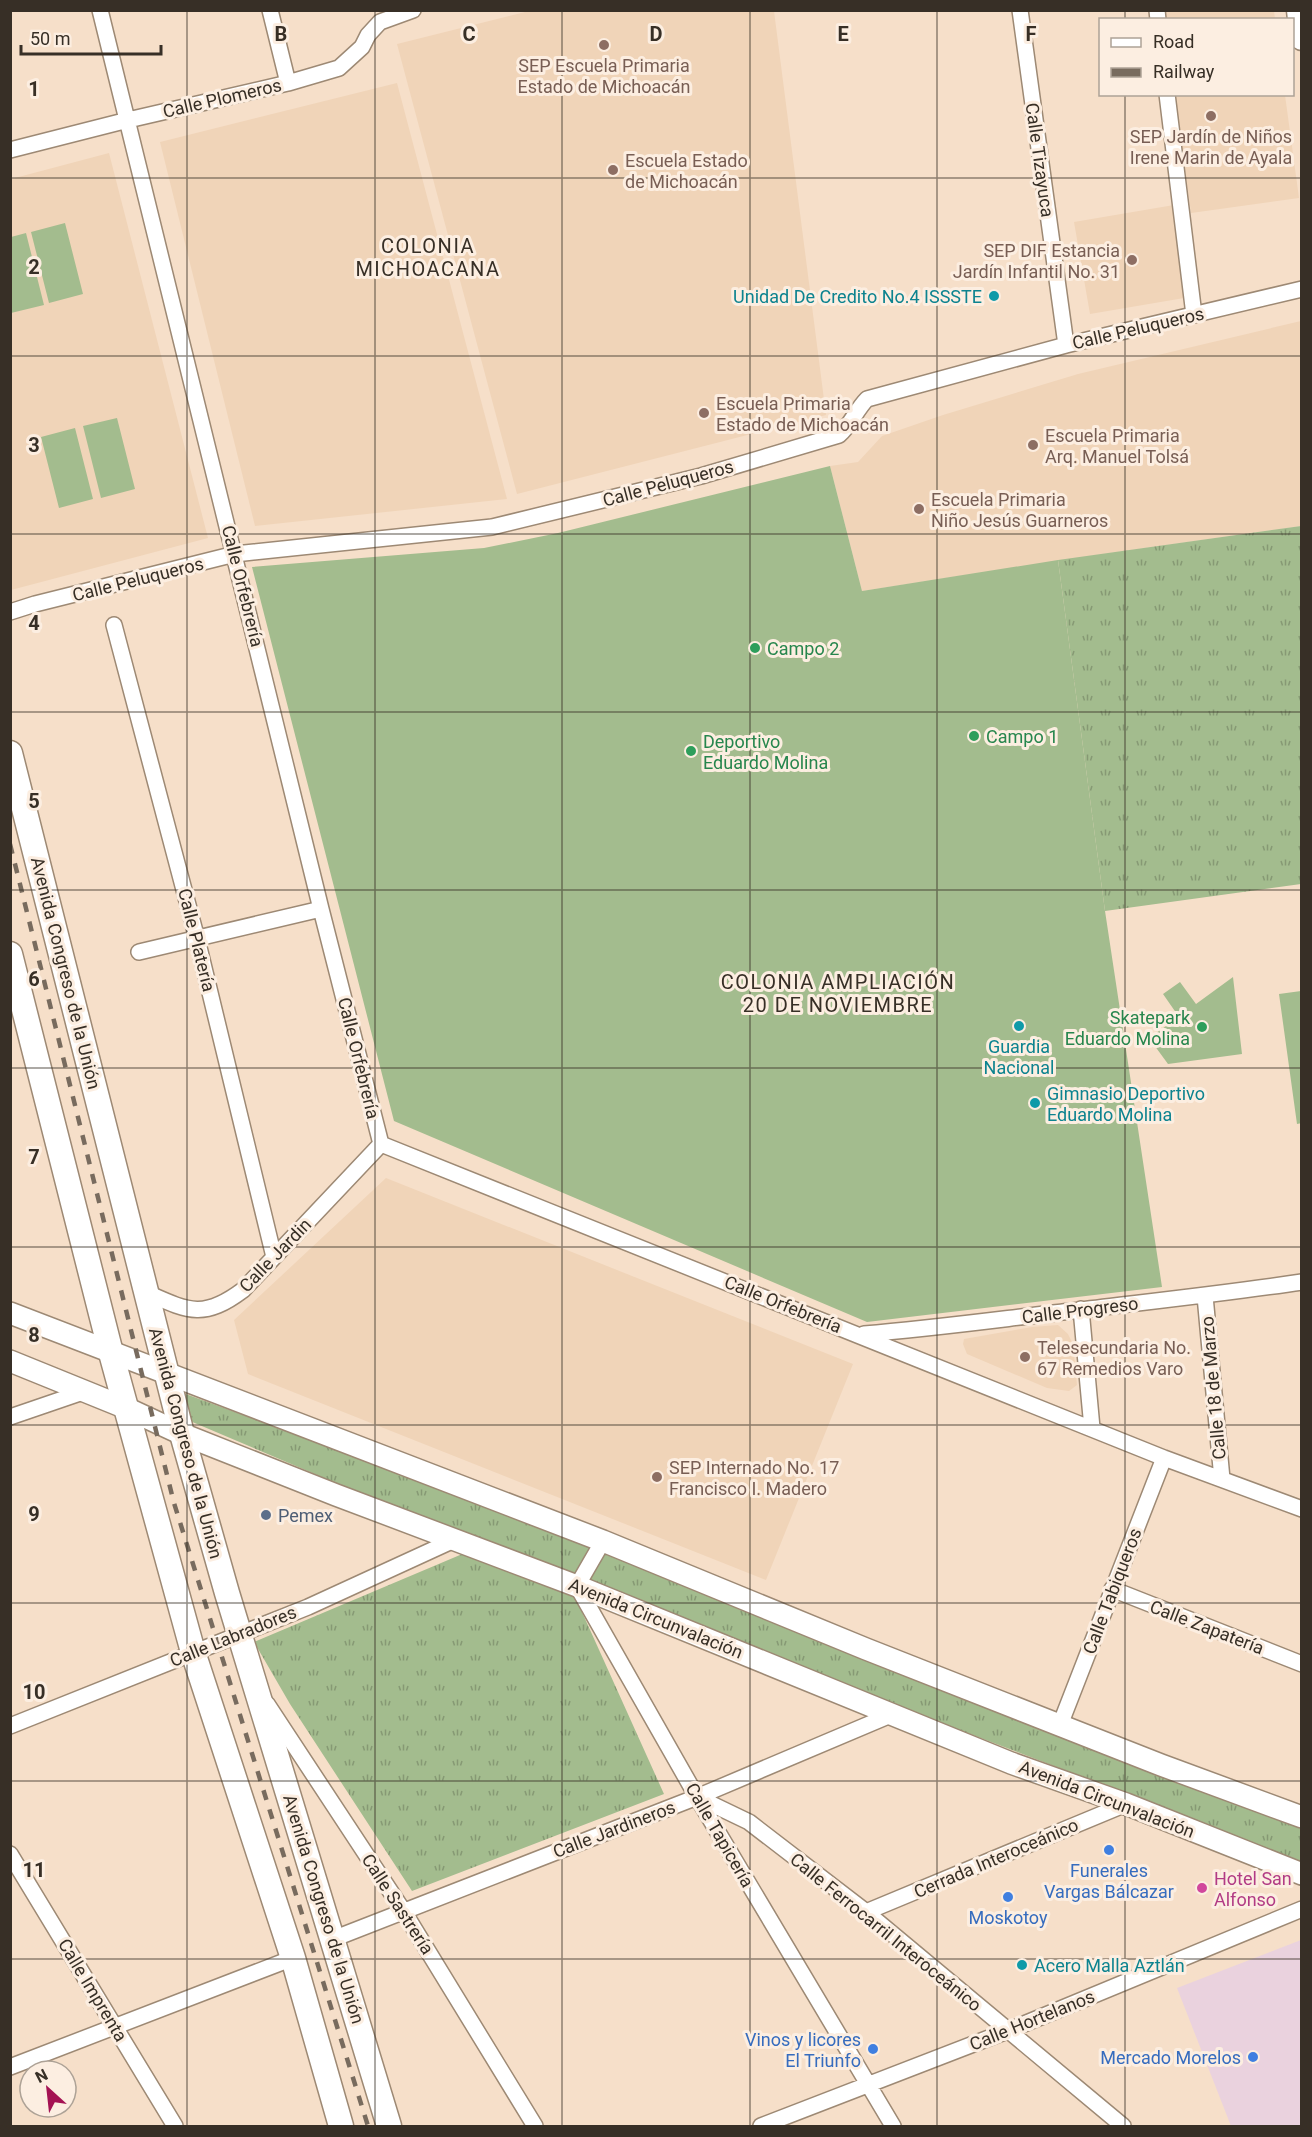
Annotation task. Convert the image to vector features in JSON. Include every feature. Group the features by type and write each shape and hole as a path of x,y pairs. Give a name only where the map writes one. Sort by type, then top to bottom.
{"main road":[{"path":"1299,10 1302,38"},
{"name":"Avenida Congreso de la Unión","path":"10,753 164,1371 254,1684 389,2127"},
{"path":"10,954 111,1353 193,1652 293,1958 341,2127"},
{"path":"10,1313 603,1541 866,1649 1161,1765 1302,1817"},
{"name":"Avenida Circunvalación","path":"10,1361 86,1391 182,1434 577,1586 1011,1763 1126,1804 1302,1874"}],"street":[{"name":"Calle Orfebrería","path":"100,10 381,1144 1164,1458 1302,1509"},
{"path":"270,10 288,83"},
{"name":"Calle Plomeros","path":"10,150 288,83 339,68 362,47 368,34 380,22 413,10"},
{"name":"Calle Tizayuca","path":"1020,10 1066,345"},
{"path":"1167,96 1194,315"},
{"name":"Calle Peluqueros","path":"10,612 235,554 492,527 690,479 839,435 848,428 858,408 867,399 1066,345 1302,289"},
{"name":"Calle Platería","path":"114,625 197,939 274,1257"},
{"path":"139,952 321,909"},
{"name":"Calle Jardin","path":"146,1292 179,1307 203,1310 224,1304 243,1290 381,1144"},
{"name":"Calle Progreso","path":"859,1334 950,1327 1302,1282"},
{"name":"Calle 18 de Marzo","path":"1205,1296 1222,1479"},
{"path":"1081,1310 1092,1428"},
{"path":"10,1417 86,1391"},
{"name":"Calle Tabiqueros","path":"1060,1725 1164,1458"},
{"name":"Calle Labradores","path":"10,1726 308,1607 454,1540"},
{"path":"577,1586 603,1541"},
{"name":"Calle Tapicería","path":"577,1586 697,1797 893,2127"},
{"name":"Calle Zapatería","path":"1112,1589 1302,1664"},
{"name":"Calle Sastrería","path":"254,1684 404,1912 536,2127"},
{"name":"Calle Jardineros","path":"333,1939 697,1797 893,1714"},
{"name":"Calle Ferrocarril Interoceánico","path":"697,1797 749,1822 866,1912 1123,2127"},
{"name":"Cerrada Interoceánico","path":"866,1912 1126,1804"},
{"name":"Calle Imprenta","path":"10,1854 175,2127"},
{"name":"Calle Hortelanos","path":"761,2127 1007,2031 1302,1909"},
{"path":"10,2067 293,1958"}],"shaded area":[{"name":"Escuela Estado de Michoacán","path":"533,10 774,11 826,415 517,494 397,44"},
{"path":"1163,11 1274,11 1275,18 1165,18"},
{"path":"397,83 507,499 255,526 160,142"},
{"path":"1175,96 1285,96 1299,198 1191,213"},
{"path":"109,153 208,538 11,590 11,179"},
{"name":"SEP DIF Estancia Jardín Infantil No. 31","path":"1174,205 1190,297 1090,314 1074,222"},
{"path":"1301,321 1301,526 862,591 830,466 858,462 882,436 943,415 1078,374"},
{"name":"SEP Internado No. 17 Francisco I. Madero","path":"386,1178 853,1364 766,1580 248,1374 234,1320"},
{"name":"Telesecundaria No. 67 Remedios Varo","path":"1058,1325 1068,1334 1073,1344 1077,1385 1069,1391 1047,1388 967,1354 963,1344 964,1339 1032,1327"},
{"name":"Mercado Morelos","path":"1301,1940 1301,2126 1231,2126 1177,1988"}],"green space":[{"path":"65,223 83,294 49,303 31,232"},
{"path":"26,233 44,305 11,313 11,237"},
{"path":"117,418 135,489 101,498 83,426"},
{"path":"75,428 93,499 59,508 41,437"},
{"name":"Deportivo Eduardo Molina","path":"830,466 862,591 1058,560 1105,911 1162,1287 867,1322 394,1121 252,567 484,548 558,533"},
{"path":"1301,526 1301,884 1105,911 1058,560"},
{"name":"Skatepark Eduardo Molina","path":"1233,977 1242,1054 1168,1064 1149,1038 1179,1017 1163,994 1180,982 1196,1004"},
{"path":"1301,991 1302,1123 1297,1124 1279,994"},
{"path":"183,1393 416,1478 855,1655 1153,1767 1301,1828 1301,1866 1138,1798 568,1581 664,1794 412,1891 290,1704 254,1642 486,1544 190,1421"}],"railway":[{"path":"10,844 174,1503 368,2126"}],"place":[{"name":"SEP Escuela Primaria Estado de Michoacán","path":"604,45"},
{"name":"SEP Jardín de Niños Irene Marin de Ayala","path":"1211,116"},
{"name":"Escuela Estado de Michoacán","path":"613,170"},
{"name":"SEP DIF Estancia Jardín Infantil No. 31","path":"1132,260"},
{"name":"Unidad De Credito No.4 ISSSTE","path":"994,296"},
{"name":"Escuela Primaria Estado de Michoacán","path":"704,413"},
{"name":"Escuela Primaria Arq. Manuel Tolsá","path":"1033,445"},
{"name":"Escuela Primaria Niño Jesús Guarneros","path":"919,509"},
{"name":"Campo 2","path":"755,648"},
{"name":"Campo 1","path":"974,736"},
{"name":"Deportivo Eduardo Molina","path":"691,751"},
{"name":"Guardia Nacional","path":"1019,1026"},
{"name":"Skatepark Eduardo Molina","path":"1202,1027"},
{"name":"Gimnasio Deportivo Eduardo Molina","path":"1035,1103"},
{"name":"Telesecundaria No. 67 Remedios Varo","path":"1025,1357"},
{"name":"SEP Internado No. 17 Francisco I. Madero","path":"657,1477"},
{"name":"Pemex","path":"266,1515"},
{"name":"Funerales Vargas Bálcazar","path":"1109,1850"},
{"name":"Hotel San Alfonso","path":"1202,1888"},
{"name":"Moskotoy","path":"1008,1897"},
{"name":"Acero Malla Aztlán","path":"1022,1965"},
{"name":"Vinos y licores El Triunfo","path":"873,2049"},
{"name":"Mercado Morelos","path":"1253,2057"}],"district":[{"name":"COLONIA MICHOACANA","path":"428,258"},
{"name":"COLONIA AMPLIACIÓN 20 DE NOVIEMBRE","path":"838,994"}]}
